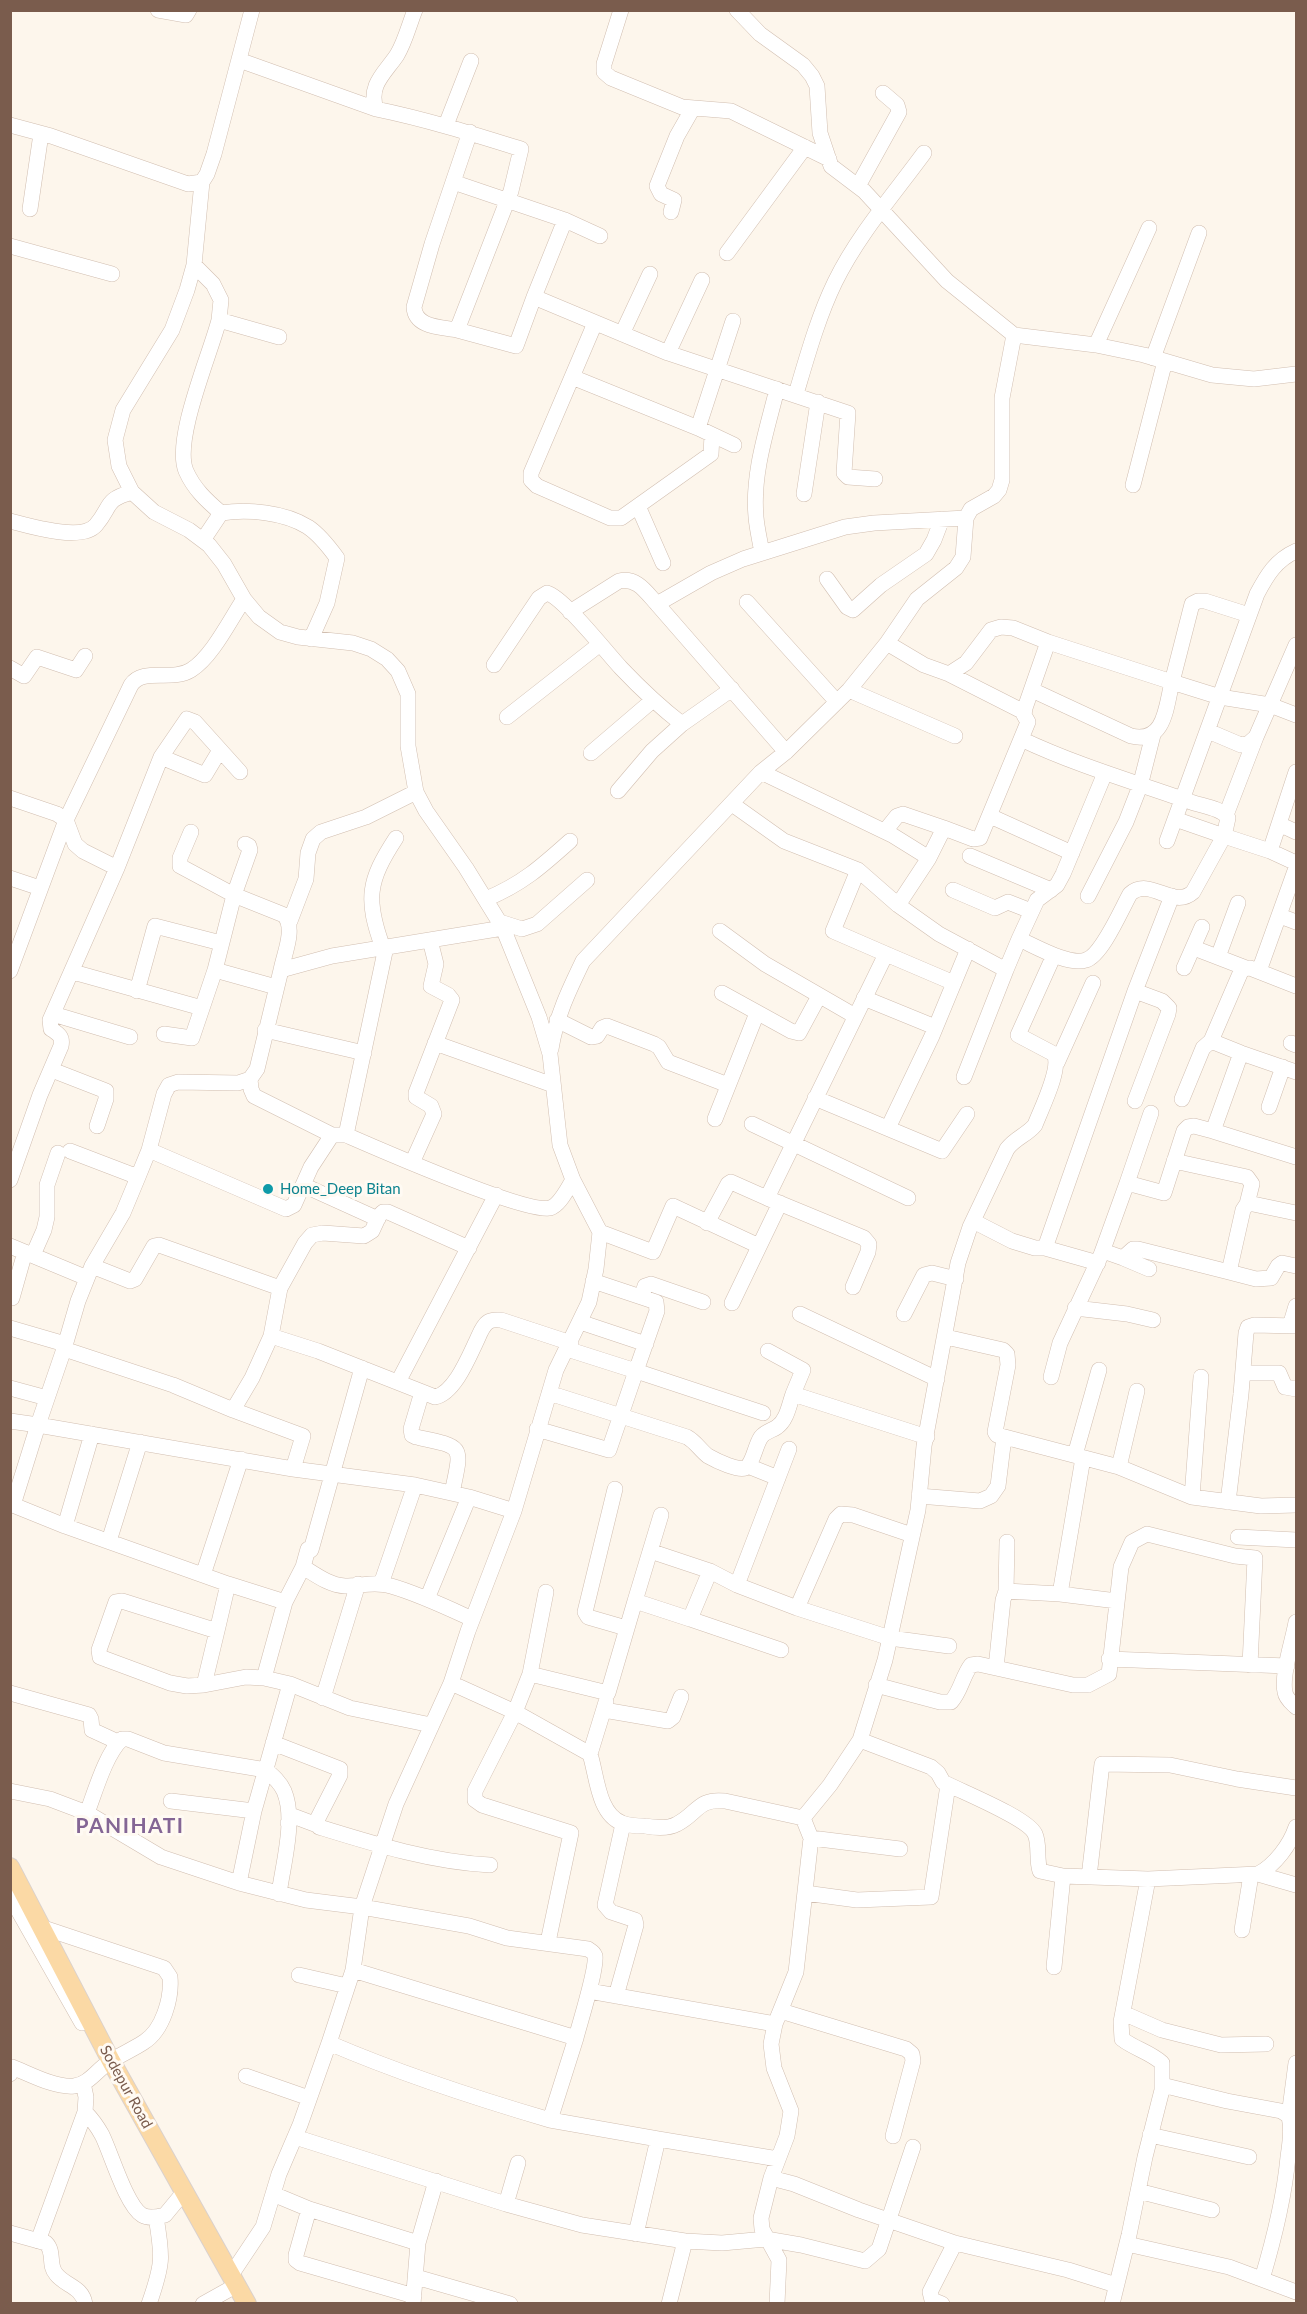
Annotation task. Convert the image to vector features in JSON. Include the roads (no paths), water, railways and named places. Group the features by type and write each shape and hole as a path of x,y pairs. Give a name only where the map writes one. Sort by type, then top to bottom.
{"main road":[{"name":"Sodepur Road","path":"10,1867 44,1928 108,2063 247,2304"}],"street":[{"path":"158,10 186,15 189,10"},
{"path":"202,2304 234,2280 263,2227 353,1970 362,1907 396,1804 451,1683 472,1619 514,1511 556,1370 589,1302 600,1232 573,1180 560,1145 550,1054 539,1017 502,925 426,811 416,792 408,746 408,694 398,671 387,659 371,649 353,643 311,639 280,632 259,617 244,600 224,564 209,545 154,512 132,492 119,466 115,440 123,410 172,330 194,265 202,182 214,154 252,10"},
{"path":"376,109 372,98 378,79 398,54 415,10"},
{"path":"621,10 606,52 604,72 611,78 657,99 682,107 731,111 829,159"},
{"path":"737,10 760,34 803,65 812,76 817,86 820,133 831,166 858,186 947,281 1014,335 1096,345 1212,375 1254,379 1296,374"},
{"path":"239,60 376,109 446,125 521,149 508,199 457,330"},
{"path":"446,125 471,61"},
{"path":"858,186 899,112 897,105 883,93"},
{"path":"671,212 674,200 660,194 657,186 677,136 693,108"},
{"path":"10,125 188,184 202,182"},
{"path":"470,132 432,244 414,307 414,313 420,321 516,346 565,219"},
{"path":"30,209 41,134"},
{"path":"727,253 805,147"},
{"path":"796,394 817,325 836,281 881,210 924,153"},
{"path":"453,182 565,219 600,236"},
{"path":"1096,345 1149,228"},
{"path":"1133,485 1159,360 1199,233"},
{"path":"10,246 112,274"},
{"path":"194,265 213,284 221,300 219,320 188,421 183,446 185,469 196,491 221,513"},
{"path":"622,334 650,274"},
{"path":"668,353 702,280"},
{"path":"534,297 668,353 848,413 845,476 875,479"},
{"path":"219,320 279,337"},
{"path":"594,323 531,474 531,480 537,486 610,518 621,518 711,454 705,432 716,370 733,321"},
{"path":"550,1054 557,1020 583,961 761,772 786,752 849,690 887,643 917,599 961,562 966,518 971,509 994,496 1002,480 1002,398 1014,335"},
{"path":"572,377 734,445"},
{"path":"762,553 756,517 756,481 777,389"},
{"path":"804,494 818,402"},
{"path":"10,521 78,533 90,530 96,525 112,500 132,492"},
{"path":"638,506 663,563"},
{"path":"203,540 221,513 240,510 273,514 308,527 326,543 337,558 327,603 311,639"},
{"path":"657,604 711,573 762,553 845,527 874,523 966,518"},
{"path":"827,579 847,607 853,610 881,585 926,554 942,519"},
{"path":"1167,842 1250,615 1267,575 1279,561 1296,551"},
{"path":"570,612 619,581 627,579 638,583 786,752"},
{"path":"494,665 543,594 552,594 653,700 681,724"},
{"path":"10,971 14,950 66,820 136,678 174,677 191,670 207,655 244,600"},
{"path":"1088,896 1126,822 1140,786 1153,735 1161,724 1192,604 1205,601 1250,615"},
{"path":"747,602 837,702"},
{"path":"949,674 966,663 991,630 1001,627 1013,628 1048,642 1220,697 1270,705 1296,715"},
{"path":"1024,712 1048,642"},
{"path":"885,831 897,816 903,814 977,839 980,838 1028,722 1024,712 949,674 924,665 887,643"},
{"path":"507,717 600,644"},
{"path":"1019,939 1071,961 1085,961 1096,953 1130,894 1137,888 1145,887 1172,896 1188,897 1193,892 1224,836 1228,823 1226,815 1270,705 1293,664 1296,645"},
{"path":"10,668 24,676 37,657 76,670 85,656"},
{"path":"618,791 652,751 681,724 732,689"},
{"path":"849,690 955,736"},
{"path":"1032,690 1131,736 1142,738 1153,735"},
{"path":"591,753 653,700"},
{"path":"10,1180 36,1104 52,1070 62,1040 49,1025 117,868 161,757 189,718 240,772"},
{"path":"1208,732 1241,745 1248,744 1256,737"},
{"path":"1021,739 1140,786 1226,815"},
{"path":"161,757 205,775 220,750"},
{"path":"761,772 885,831 929,858"},
{"path":"1270,851 1296,772"},
{"path":"964,1077 1031,911 1037,900 1057,885 1105,773"},
{"path":"416,792 366,817 321,832 313,839 308,853 306,879 290,921 257,1069 250,1079 250,1089 254,1096 339,1135 538,1209 551,1207 558,1202 573,1180"},
{"path":"10,798 57,814 66,820 75,844 83,851 117,868"},
{"path":"732,804 784,841 858,870 898,905 939,934 1006,970"},
{"path":"990,816 1072,854"},
{"path":"1175,819 1270,851 1296,863"},
{"path":"1279,824 1296,832"},
{"path":"898,905 929,858 944,828"},
{"path":"191,832 180,858 180,866 234,895 284,915 290,921"},
{"path":"149,1150 286,1209 294,1205 311,1167 339,1135 364,1053 384,947 372,910 374,876 396,838"},
{"path":"486,899 512,888 529,877 570,841"},
{"path":"164,1034 192,1038 215,970 234,895 249,850 249,846 245,844"},
{"path":"970,856 1051,890"},
{"path":"1182,1099 1203,1048 1211,1041 1239,974 1252,969 1280,916 1296,868"},
{"path":"858,870 833,931 954,983"},
{"path":"10,878 40,888"},
{"path":"280,970 332,956 430,940 502,925 530,928 587,880"},
{"path":"953,891 995,908 1008,902 1031,911"},
{"path":"1045,1248 1135,991 1172,896"},
{"path":"1218,957 1238,903"},
{"path":"1280,916 1296,922"},
{"path":"137,991 155,926 221,944"},
{"path":"1184,968 1202,927"},
{"path":"720,931 765,964 855,1016"},
{"path":"412,1163 434,1114 431,1106 416,1097 416,1093 452,1000 448,995 432,987 436,964 430,940"},
{"path":"1194,948 1296,986"},
{"path":"888,1128 968,950"},
{"path":"732,1303 759,1246 792,1143 886,954"},
{"path":"1054,955 1018,1035 1054,1054 1057,1063"},
{"path":"215,970 276,987"},
{"path":"73,972 202,1008"},
{"path":"802,1818 830,1785 860,1740 885,1660 912,1535 924,1446 958,1263 973,1221 1006,1149 1013,1140 1030,1131 1035,1125 1057,1063 1093,983"},
{"path":"1135,991 1162,1001 1169,1008 1135,1101"},
{"path":"722,993 791,1031 799,1033 819,996"},
{"path":"864,998 935,1027"},
{"path":"715,1119 757,1013"},
{"path":"53,1014 130,1037"},
{"path":"557,1020 591,1037 597,1036 602,1028 607,1026 654,1044 659,1047 669,1062 728,1085"},
{"path":"265,1030 364,1053"},
{"path":"1211,1041 1289,1070 1269,1107"},
{"path":"435,1044 553,1085"},
{"path":"1213,1131 1241,1053"},
{"path":"52,1070 106,1091 106,1100 97,1126"},
{"path":"250,1079 238,1083 178,1082 170,1085 164,1094 149,1150 138,1178 123,1213 90,1272 78,1301 65,1347 12,1504 65,1526 285,1602"},
{"path":"815,1098 942,1151 967,1114"},
{"path":"1051,1377 1060,1343 1100,1257 1151,1113"},
{"path":"752,1124 908,1198"},
{"path":"1127,1183 1164,1193 1184,1131 1194,1126 1296,1157"},
{"path":"12,1298 23,1251 44,1230 47,1216 47,1185 64,1152 138,1178"},
{"path":"1174,1161 1247,1177 1252,1184 1247,1204 1243,1210 1229,1272"},
{"path":"707,1223 731,1182 864,1238 869,1244 868,1252 853,1287"},
{"path":"303,1185 378,1219"},
{"path":"398,1382 496,1195"},
{"path":"1247,1204 1296,1213"},
{"path":"600,1232 653,1252 673,1206 759,1246"},
{"path":"233,1410 252,1378 271,1336 280,1288 305,1243 312,1235 323,1233 364,1236 372,1231 383,1212 388,1212 469,1248"},
{"path":"973,1221 1012,1241 1035,1248 1123,1258 1149,1269"},
{"path":"23,1251 90,1272 130,1281 135,1279 154,1246 159,1245 280,1288"},
{"path":"1123,1258 1132,1249 1138,1249 1265,1280 1272,1278 1282,1263 1296,1266"},
{"path":"904,1314 924,1275 932,1273 956,1279"},
{"path":"537,1429 609,1450 657,1311 656,1302 593,1281"},
{"path":"642,1296 645,1286 651,1284 703,1302"},
{"path":"1228,1502 1248,1327 1254,1325 1293,1326 1296,1306"},
{"path":"1075,1308 1127,1314 1153,1320"},
{"path":"800,1314 937,1379"},
{"path":"271,1336 435,1396 443,1395 449,1390 487,1322 501,1320 636,1371 763,1413"},
{"path":"580,1322 646,1344"},
{"path":"10,1328 163,1382 303,1436 293,1469"},
{"path":"946,1337 1002,1350 1007,1354 1008,1365 995,1432 997,1436 1119,1467 1192,1497 1261,1506 1296,1505"},
{"path":"549,1393 687,1437 696,1442 710,1457 738,1469 744,1469 748,1466 759,1440 784,1420 803,1370 768,1351"},
{"path":"264,1678 285,1602 303,1567 308,1549 311,1550 318,1529 362,1368"},
{"path":"1059,1594 1079,1457 1099,1370"},
{"path":"1243,1373 1279,1373 1285,1387 1296,1389"},
{"path":"1192,1497 1201,1377"},
{"path":"10,1388 47,1398"},
{"path":"1119,1467 1137,1391"},
{"path":"422,1392 411,1429 412,1435 449,1444 455,1448 458,1462 452,1493"},
{"path":"793,1394 927,1437"},
{"path":"10,1421 293,1469 415,1485 469,1497 514,1511"},
{"path":"65,1526 92,1434"},
{"path":"919,1496 980,1502 991,1497 998,1486 1004,1437"},
{"path":"109,1541 140,1442"},
{"path":"737,1585 789,1449"},
{"path":"203,1575 241,1459"},
{"path":"748,1466 778,1478"},
{"path":"381,1584 415,1485"},
{"path":"615,1489 585,1612 588,1617 626,1628"},
{"path":"427,1599 469,1497"},
{"path":"797,1608 836,1519 841,1514 853,1515 912,1535"},
{"path":"661,1515 590,1754 602,1801 608,1813 624,1824 662,1828 677,1824 703,1803 713,1800 802,1818"},
{"path":"876,1685 940,1702 951,1702 957,1695 971,1665 978,1664 1073,1685 1088,1685 1109,1674 1121,1567 1132,1542 1147,1534 1235,1556 1255,1558 1250,1665"},
{"path":"1238,1537 1296,1540"},
{"path":"996,1668 1003,1600 1006,1591 1008,1542"},
{"path":"650,1551 710,1571 737,1585 797,1608 890,1638 949,1646"},
{"path":"303,1567 330,1583 344,1586 381,1584 427,1599 472,1619"},
{"path":"690,1619 710,1571"},
{"path":"204,1686 228,1584"},
{"path":"323,1698 358,1584"},
{"path":"1006,1591 1117,1601"},
{"path":"546,1592 530,1674 515,1712 476,1791 475,1800 482,1805 571,1833 548,1942"},
{"path":"217,1631 122,1601 116,1602 99,1650 100,1657 170,1683 187,1686 204,1686 246,1677 264,1678 290,1684 350,1708 431,1725"},
{"path":"635,1601 781,1650"},
{"path":"1296,1622 1287,1666 1285,1692 1289,1701 1296,1707"},
{"path":"1109,1659 1287,1666"},
{"path":"530,1674 608,1693"},
{"path":"451,1683 515,1712 590,1754"},
{"path":"239,1883 254,1811 290,1684"},
{"path":"10,1693 88,1715 91,1719 92,1730 118,1742"},
{"path":"604,1710 668,1721 673,1717 681,1696"},
{"path":"87,1813 104,1769 118,1742 122,1739 129,1739 164,1753 266,1770 284,1789 288,1802 288,1823 279,1894"},
{"path":"860,1740 931,1767 943,1782 1031,1827 1037,1841 1040,1871 1063,1876 1148,1879 1254,1875 1296,1885"},
{"path":"273,1743 340,1769 340,1775 317,1820 317,1825"},
{"path":"1089,1877 1102,1764 1170,1765 1296,1788"},
{"path":"805,1893 856,1900 931,1897 948,1785"},
{"path":"10,1791 50,1799 87,1813 161,1857 239,1883 306,1900 362,1907 469,1926 498,1936 548,1942 588,1949 593,1952 595,1958 589,1991 550,2120"},
{"path":"171,1801 254,1811"},
{"path":"288,1823 293,1816 382,1847 443,1859 490,1865"},
{"path":"777,2304 779,2260 766,2239 761,2218 771,2178 787,2136 790,2111 772,2061 771,2044 778,2017 796,1972 811,1838 802,1818"},
{"path":"616,1996 636,1925 635,1920 611,1912 605,1905 624,1824"},
{"path":"1254,1875 1266,1869 1285,1848 1296,1827"},
{"path":"811,1838 900,1849"},
{"path":"1242,1929 1254,1875"},
{"path":"1054,1967 1063,1876"},
{"path":"1112,2304 1162,2085 1162,2063 1153,2055 1132,2047 1122,2039 1123,2013 1148,1879"},
{"path":"10,1896 108,2063"},
{"path":"11,2069 72,2086 83,2083 108,2063 146,2041 154,2033 166,2007 171,1984 168,1971 164,1968 44,1928"},
{"path":"353,1970 576,2037"},
{"path":"298,1976 347,1986"},
{"path":"589,1991 778,2017 906,2049 912,2054 913,2061 893,2136"},
{"path":"1123,2013 1162,2030 1221,2045 1266,2044"},
{"path":"329,2043 437,2085 550,2120 778,2159"},
{"path":"1262,2279 1278,2224 1285,2189 1291,2126 1289,2116 1296,2063"},
{"path":"246,2076 309,2098"},
{"path":"38,2241 85,2112 86,2097 83,2083"},
{"path":"1162,2085 1281,2111 1289,2116"},
{"path":"85,2112 98,2126 135,2209 148,2217 165,2215 184,2192"},
{"path":"1150,2135 1249,2157"},
{"path":"295,2137 506,2204 582,2225 685,2241 722,2243 766,2239 865,2261 879,2249 913,2147"},
{"path":"636,2234 658,2139"},
{"path":"506,2204 518,2163"},
{"path":"771,2178 794,2184 955,2243 1068,2270 1116,2285"},
{"path":"309,2209 296,2260 413,2300 418,2243 436,2181"},
{"path":"1138,2192 1212,2210"},
{"path":"273,2194 309,2209 418,2243"},
{"path":"149,2304 161,2270 162,2258 156,2217"},
{"path":"10,2233 50,2247 53,2271 80,2291 85,2304"},
{"path":"669,2304 685,2241"},
{"path":"942,2304 932,2300 930,2292 955,2243"},
{"path":"1127,2244 1229,2267 1296,2292"},
{"path":"416,2277 510,2304"}],"place":[{"name":"Home_Deep Bitan","path":"268,1189"}],"district":[{"name":"PANIHATI","path":"130,1826"}]}
